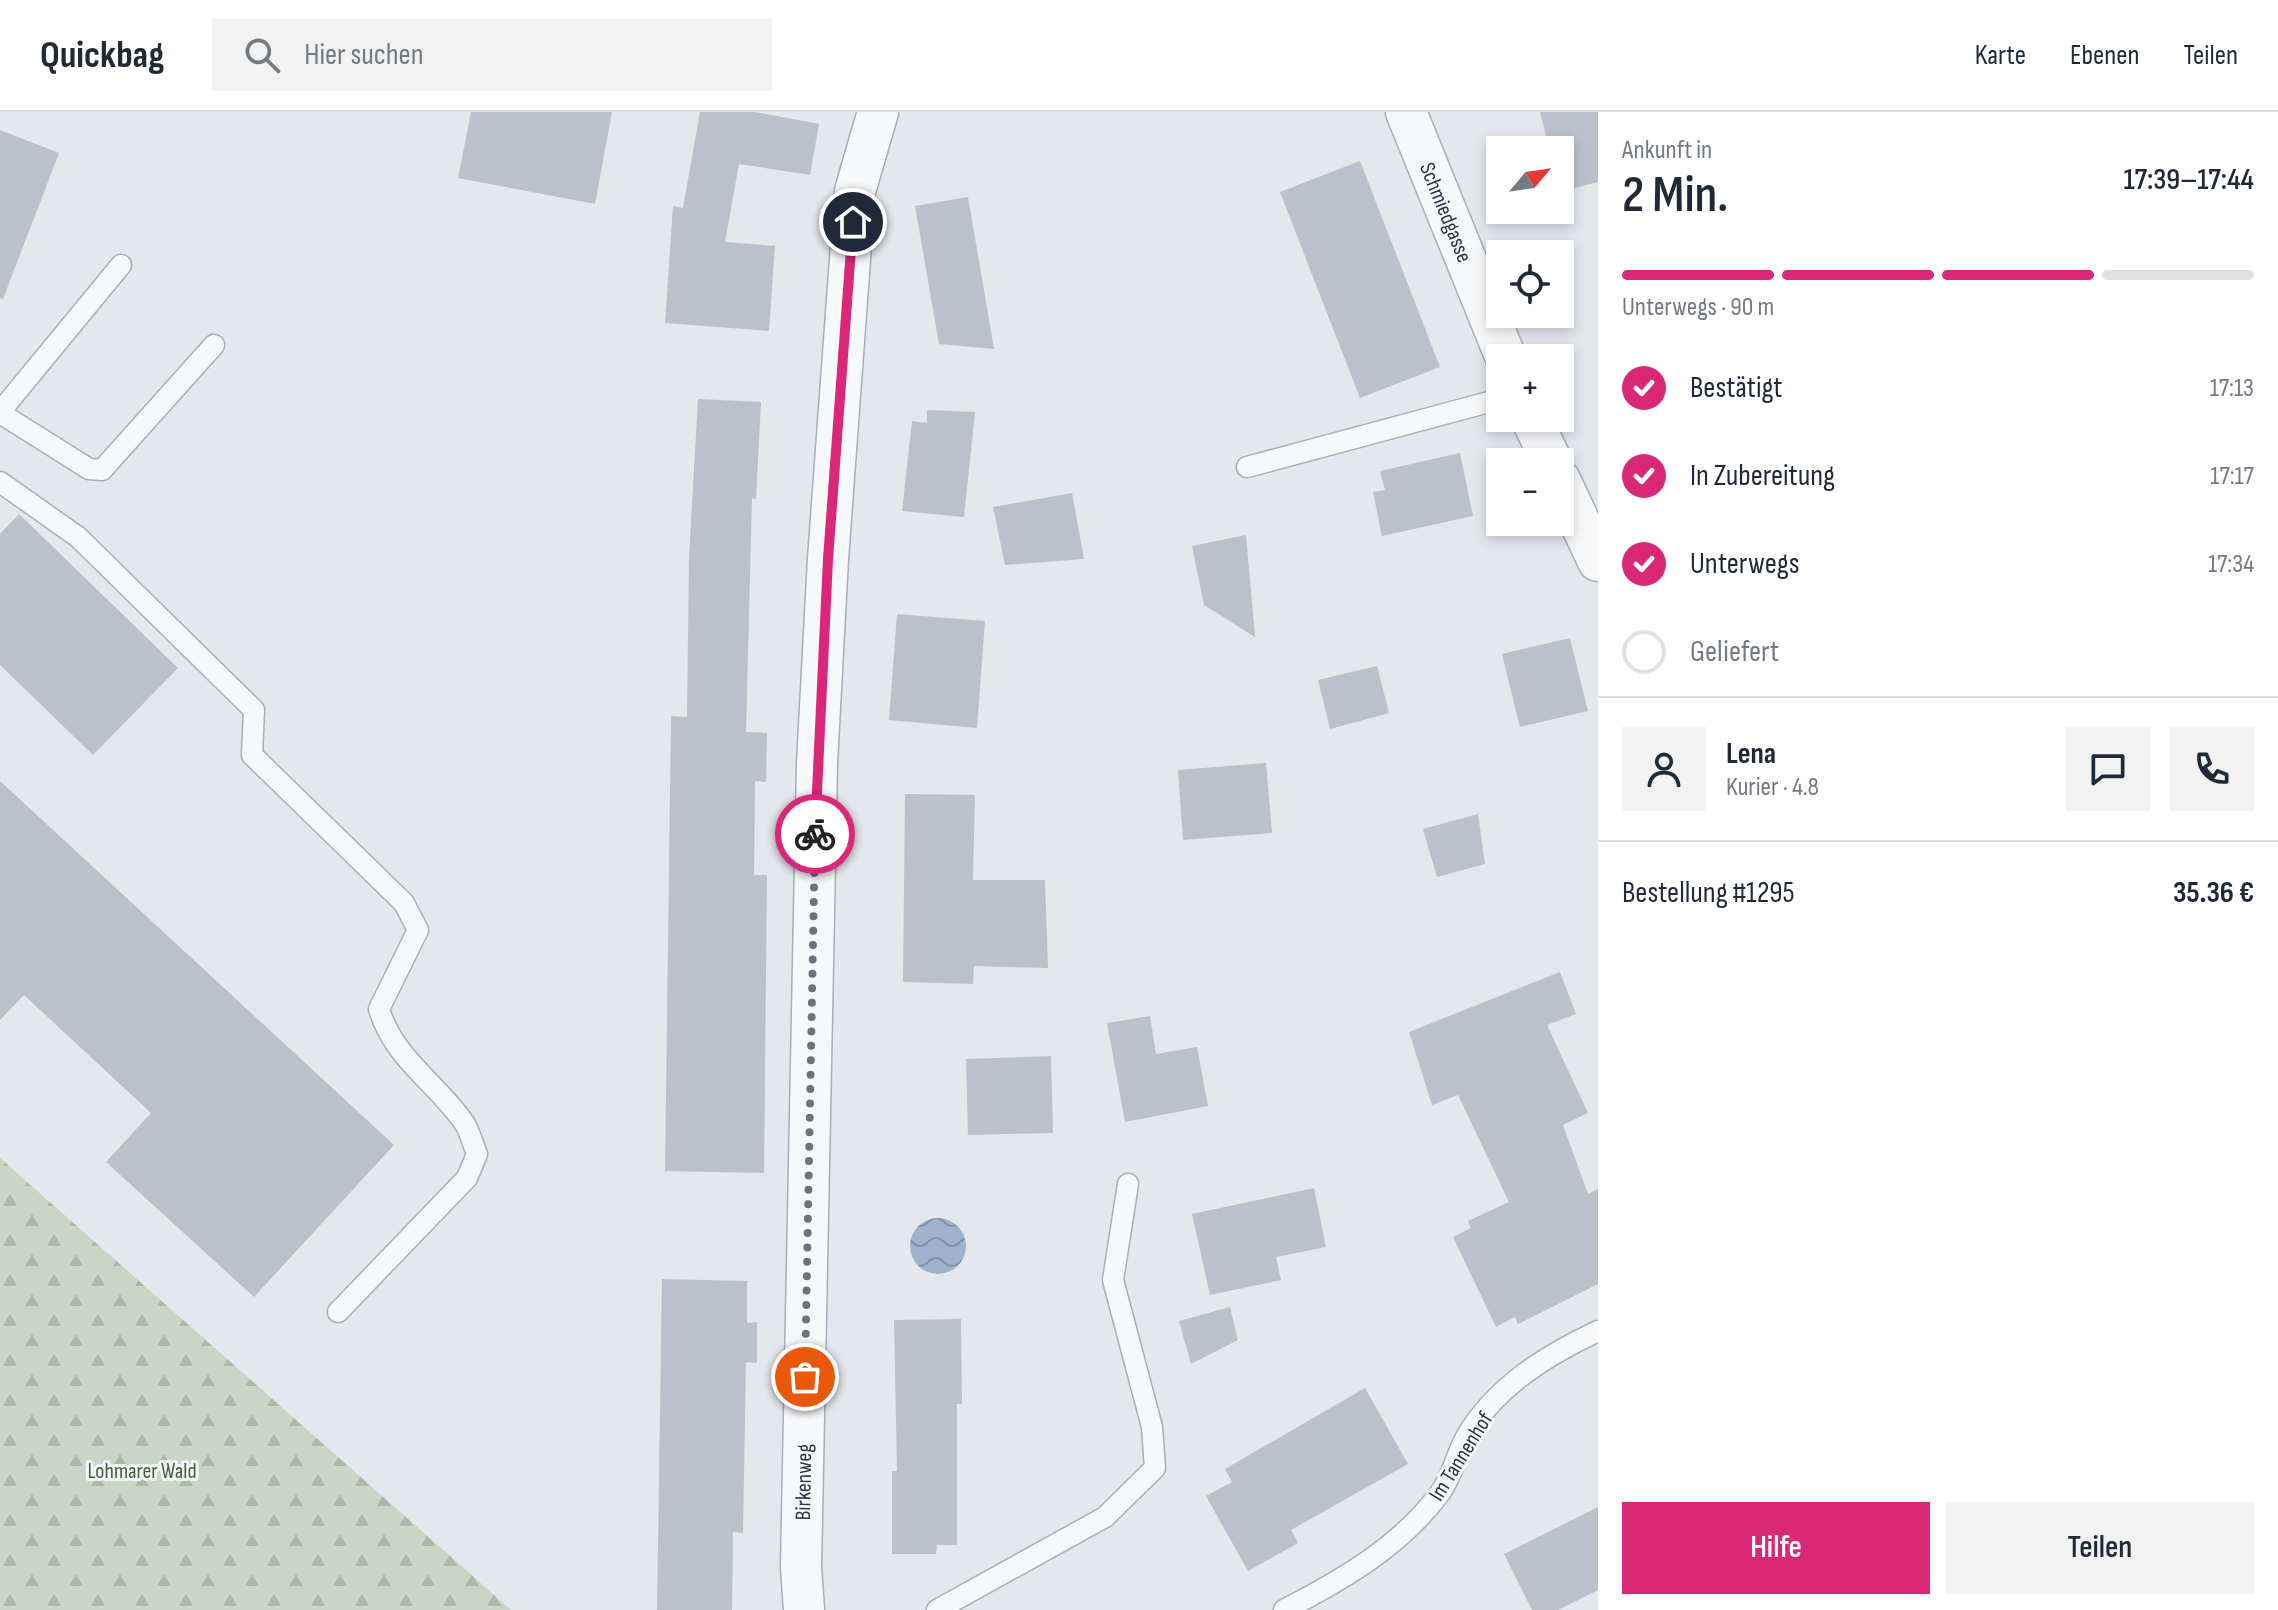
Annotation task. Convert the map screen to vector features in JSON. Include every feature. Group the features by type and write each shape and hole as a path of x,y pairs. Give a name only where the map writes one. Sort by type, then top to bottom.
{"street":[{"name":"Birkenweg","path":"804,1610 801,1551 817,763 828,559 855,191 878,112"},
{"name":"Schmiedgasse","path":"1406,112 1500,344"},
{"path":"1574,510 1598,561"}],"lane":[{"path":"121,265 0,413 89,469 102,470 214,345"},
{"path":"1247,467 1486,403"},
{"path":"0,482 78,537 254,710 252,755 404,903 418,930 379,1009 392,1040 466,1125 477,1154 467,1178 338,1312"},
{"path":"937,1610 1105,1517 1155,1468 1152,1427 1113,1280 1128,1184"},
{"name":"Im Tannenhof","path":"1284,1610 1346,1578 1401,1536 1441,1492 1467,1435 1505,1389 1546,1355 1598,1331"}],"green space":[{"name":"Lohmarer Wald","path":"0,1158 511,1610 0,1610"}],"water":[{"path":"938,1218 958,1226 966,1246 958,1266 938,1274 918,1266 910,1246 918,1226"}],"building":[{"path":"471,112 612,112 595,204 458,178"},
{"path":"700,112 755,112 819,124 810,175 739,164 725,242 775,246 769,331 665,323 673,206 683,208"},
{"path":"1540,112 1598,112 1598,182 1574,188 1574,136 1546,136"},
{"path":"0,130 59,153 3,299 0,298"},
{"path":"1360,161 1440,367 1360,398 1280,192"},
{"path":"968,197 994,349 939,344 915,206"},
{"path":"698,399 761,402 756,499 752,498 746,732 767,733 766,782 755,781 754,875 767,875 764,1173 665,1171 671,716 687,717 689,557"},
{"path":"927,410 975,412 964,517 902,511 912,421 927,423"},
{"path":"1460,453 1473,516 1382,536 1373,492 1385,490 1380,471"},
{"path":"1072,493 1084,559 1005,565 993,507"},
{"path":"19,514 178,668 93,755 0,665 0,534"},
{"path":"1246,535 1255,637 1204,605 1192,546"},
{"path":"897,614 985,621 977,728 889,720"},
{"path":"1570,638 1588,711 1520,727 1502,654"},
{"path":"1377,666 1389,713 1330,729 1318,680"},
{"path":"1266,763 1272,833 1183,840 1178,770"},
{"path":"0,781 394,1145 254,1297 106,1162 151,1113 24,995 0,1020"},
{"path":"905,794 975,795 973,880 1045,880 1048,968 974,966 973,984 903,982"},
{"path":"1478,814 1485,864 1437,877 1423,829"},
{"path":"1560,972 1576,1014 1547,1025 1588,1113 1563,1125 1588,1194 1598,1189 1598,1284 1518,1324 1515,1317 1496,1327 1453,1237 1471,1228 1468,1221 1509,1202 1458,1095 1432,1105 1409,1032"},
{"path":"1150,1016 1156,1054 1197,1047 1208,1106 1125,1122 1107,1023"},
{"path":"1051,1056 1053,1133 968,1135 966,1059"},
{"path":"1314,1188 1326,1247 1276,1257 1281,1280 1210,1295 1192,1214"},
{"path":"662,1279 747,1281 747,1323 757,1322 757,1363 746,1362 743,1533 733,1532 732,1610 657,1610"},
{"path":"1230,1307 1238,1340 1191,1364 1179,1321"},
{"path":"961,1319 962,1404 957,1404 957,1545 937,1545 936,1554 892,1554 892,1471 897,1471 894,1320"},
{"path":"1365,1388 1408,1464 1291,1530 1298,1543 1248,1571 1206,1496 1232,1482 1225,1469"},
{"path":"1598,1507 1598,1590 1558,1610 1532,1610 1504,1554"}],"way so far":[{"path":"805,1377 815,834"}],"route":[{"path":"815,834 828,559 853,222"}]}
